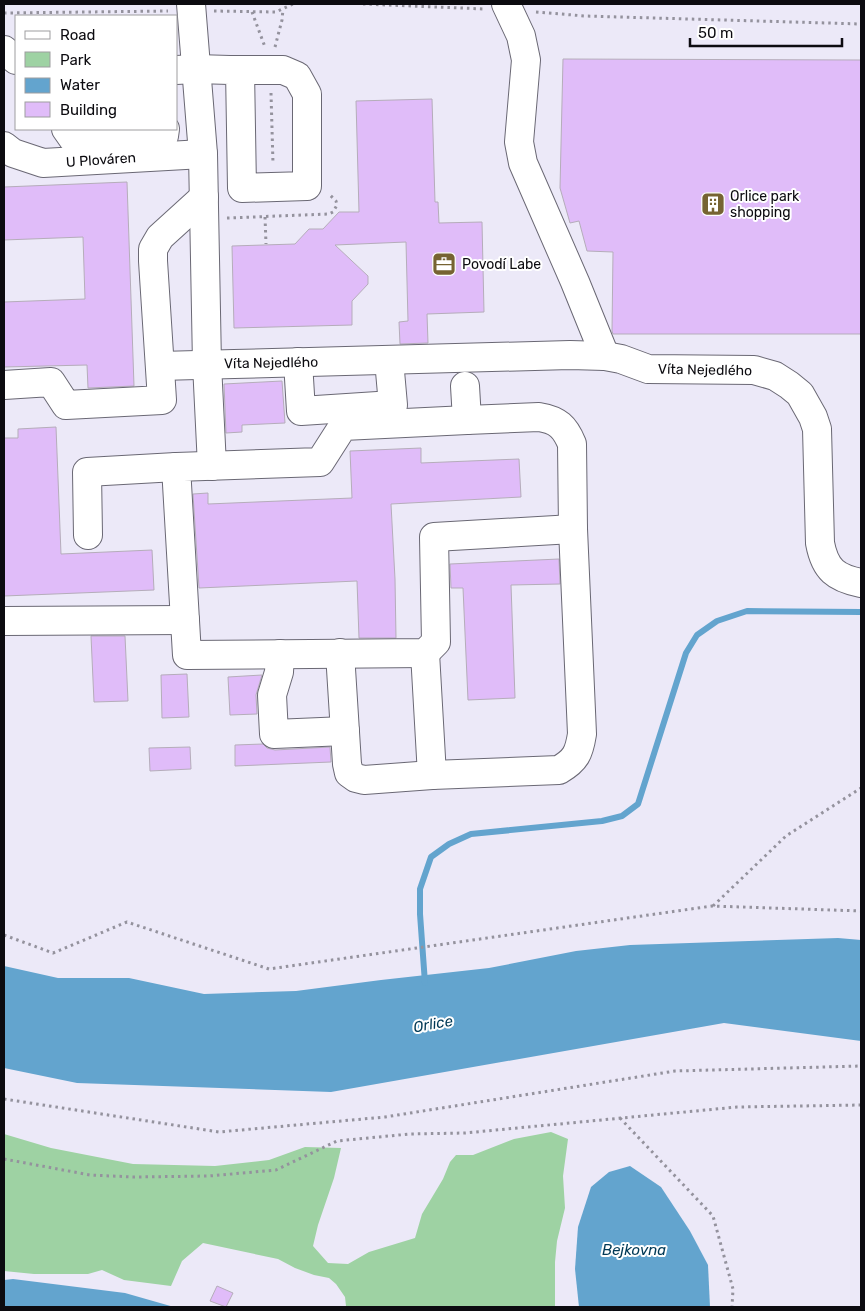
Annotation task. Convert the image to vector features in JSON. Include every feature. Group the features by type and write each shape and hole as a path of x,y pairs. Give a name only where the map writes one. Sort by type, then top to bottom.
{"street":[{"name":"Víta Nejedlého","path":"191,7 186,69 203,154 207,364 570,355 605,356 621,359 648,369 754,370 775,376 789,384 800,394 813,417 817,429 822,556 829,568 842,578 861,583"},
{"path":"507,7 521,36 526,60 519,126 519,142 523,163 605,356"},
{"path":"4,50 15,59"},
{"path":"186,69 240,70 271,66 297,76 307,94 308,186 242,188 240,70"},
{"path":"67,130 73,139 81,143 155,142 164,136 166,130"},
{"name":"U Plováren","path":"4,146 13,153 43,164 203,154"},
{"path":"4,385 51,382 66,405 162,400 153,249 160,237 204,208"},
{"path":"298,362 301,411 392,405 390,360"},
{"path":"160,366 207,364 212,466"},
{"path":"465,386 466,420"},
{"path":"88,535 87,472 320,462 343,426 539,417 549,418 560,425 572,444 582,734 580,744 571,762 559,770 432,775 364,780 356,778 349,773 347,764 340,653"},
{"path":"176,468 187,655 425,653 436,642 434,537 574,529"},
{"path":"4,621 185,620"},
{"path":"425,653 432,775"},
{"path":"280,654 279,672 272,695 274,734 345,731"}],"path":[{"path":"4,13 191,7 276,12 293,4"},
{"path":"364,4 507,7 585,16 861,24"},
{"path":"274,187 271,66 282,20 282,9"},
{"path":"252,12 271,66"},
{"path":"204,208 265,217 329,214 333,212 337,204 331,195"},
{"path":"265,217 266,244"},
{"path":"712,906 786,836 861,788"},
{"path":"4,935 53,953 127,922 269,968 712,906 861,911"},
{"path":"4,1099 219,1132 385,1117 675,1071 861,1066"},
{"path":"4,1159 90,1174 132,1177 209,1176 276,1170 337,1141 410,1134 466,1133 737,1107 861,1105"},
{"path":"620,1118 712,1216 733,1289 732,1307"}],"green space":[{"path":"551,1132 568,1139 563,1176 565,1208 557,1241 555,1262 555,1307 347,1307 345,1297 329,1278 295,1268 278,1259 203,1243 182,1261 171,1286 124,1280 102,1270 88,1274 34,1274 4,1271 4,1134 51,1148 133,1164 215,1166 269,1160 305,1147 341,1148 334,1178 313,1246 328,1263 348,1264 369,1252 415,1238 422,1214 443,1179 450,1162 456,1155 473,1155 514,1139"}],"water":[{"name":"Orlice","path":"838,938 861,940 861,1041 724,1023 331,1092 77,1083 4,1068 4,966 58,978 129,978 204,994 296,991 489,968 576,951 630,945"},
{"name":"Bejkovna","path":"630,1166 661,1187 690,1231 708,1265 710,1307 579,1307 575,1269 578,1227 591,1187 609,1172"},
{"path":"13,1279 125,1293 174,1307 4,1307 4,1280"}],"building":[{"name":"Orlice park shopping","path":"563,59 861,60 861,334 613,334 613,252 587,251 579,221 570,223 560,188"},
{"path":"432,99 435,202 438,202 439,223 482,222 484,312 427,314 428,343 400,344 399,322 408,321 406,242 335,245 368,276 368,284 352,301 352,325 234,328 232,246 295,244 309,229 323,229 339,212 359,212 356,101"},
{"path":"127,182 134,386 88,388 87,365 4,367 4,302 85,299 83,237 4,240 4,187"},
{"path":"282,381 285,423 242,425 242,432 226,433 224,384"},
{"path":"56,427 61,554 152,550 154,590 4,596 4,438 18,438 18,429"},
{"path":"421,448 421,463 519,459 521,497 391,504 396,638 359,638 357,581 199,588 193,494 208,493 208,504 352,498 350,451"},
{"path":"559,559 560,584 511,585 515,698 468,700 463,588 451,588 450,564"},
{"path":"91,636 125,636 128,701 94,702"},
{"path":"187,674 189,717 162,718 161,675"},
{"path":"262,675 256,695 257,714 230,715 228,677"},
{"path":"263,744 267,748 275,750 330,747 331,762 235,766 235,745"},
{"path":"190,747 191,769 150,771 149,748"},
{"path":"217,1286 233,1293 226,1307 210,1301"}],"waterway":[{"path":"425,983 420,889 431,857 449,844 471,834 602,821 622,816 638,804 686,653 697,635 717,621 747,611 861,612"}],"place":[{"name":"Orlice park shopping","path":"713,204"},
{"name":"Povodí Labe","path":"444,264"}]}
